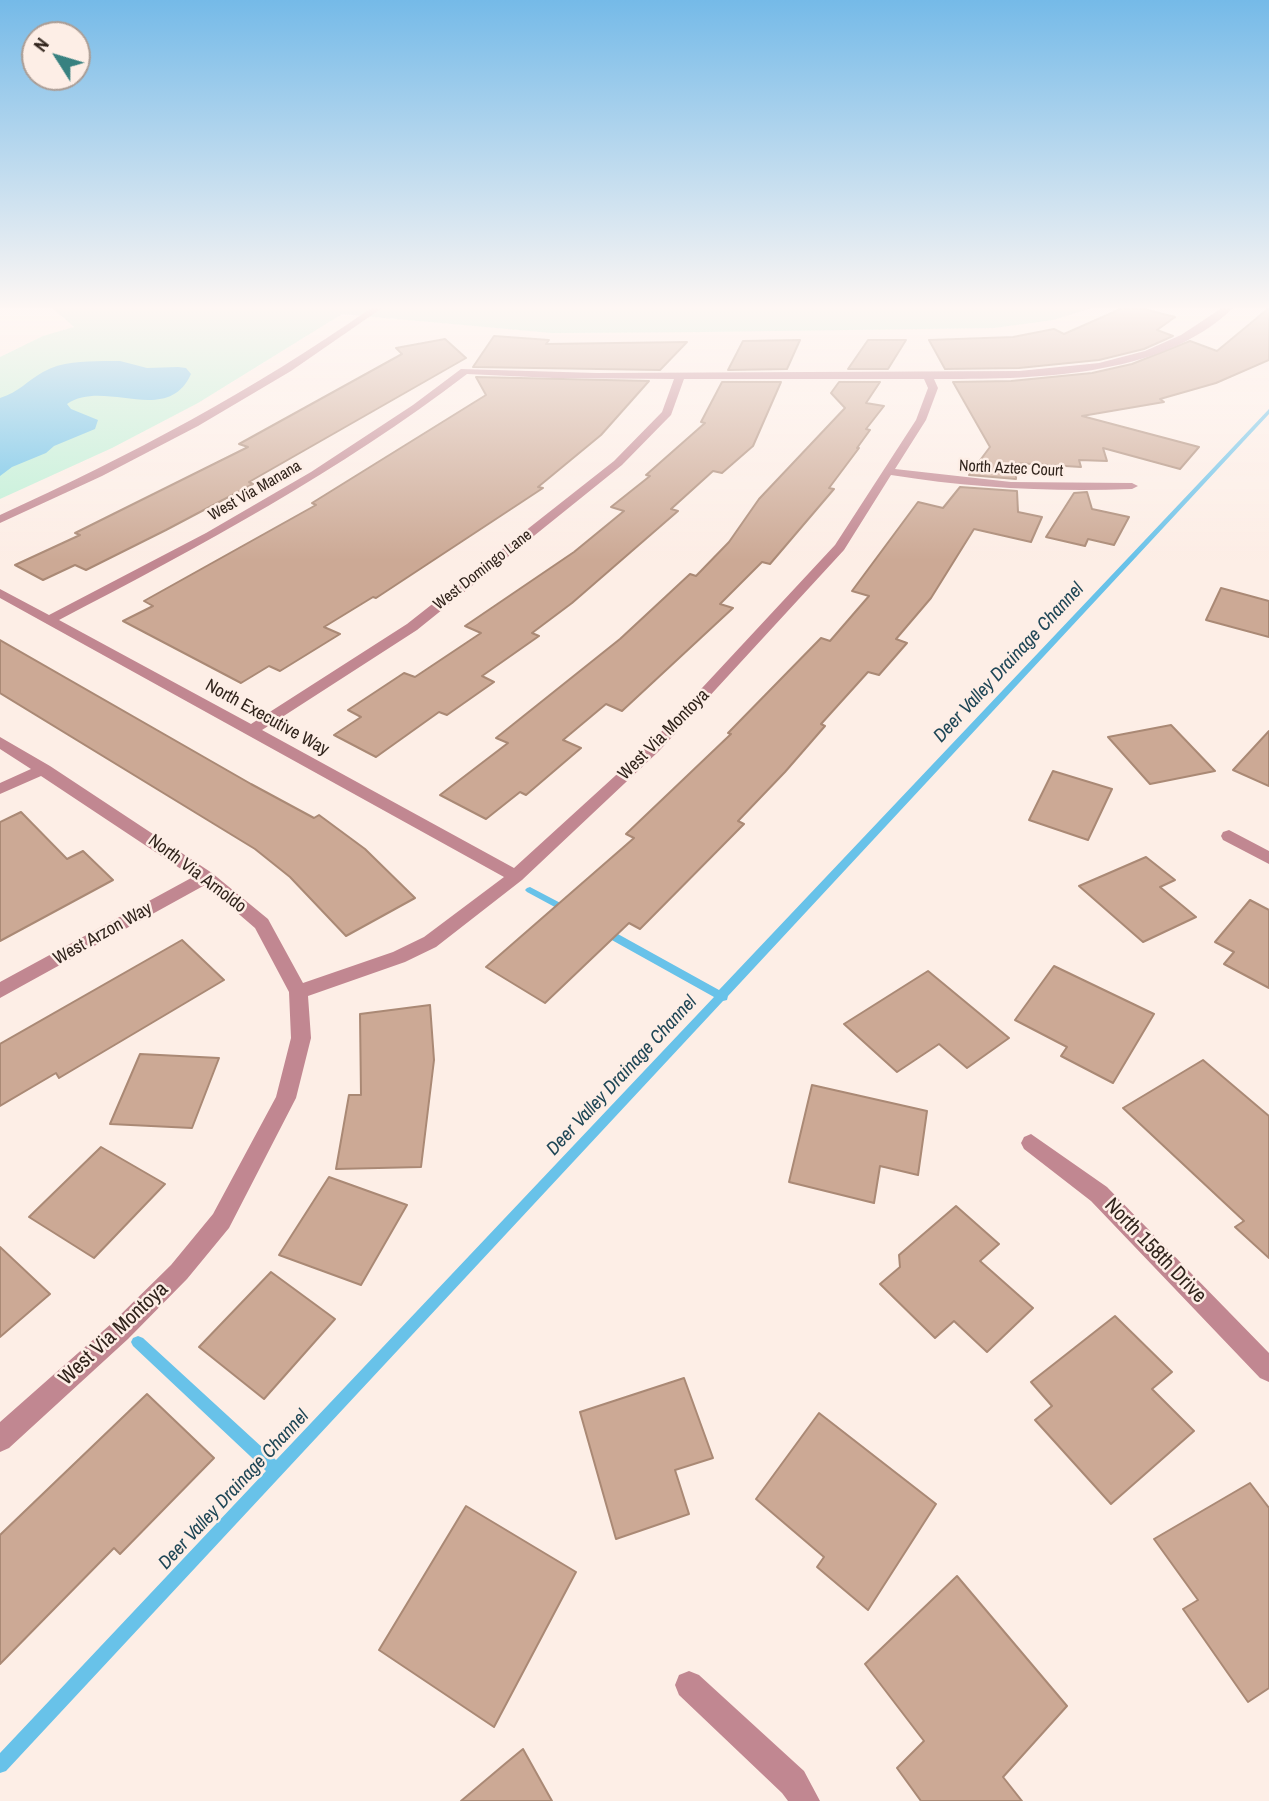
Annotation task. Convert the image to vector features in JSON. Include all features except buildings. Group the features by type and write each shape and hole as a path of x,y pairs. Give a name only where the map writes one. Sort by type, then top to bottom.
{"street":[{"path":"0,519 176,434 248,392"},
{"name":"West Via Manana","path":"50,620 171,557 305,480 413,412 438,392"},
{"name":"West Domingo Lane","path":"251,731 412,627 618,463 667,413 674,392"},
{"name":"West Via Montoya","path":"298,992 400,957 430,942 516,876 654,748 758,639 840,547 891,472 921,421 932,392"},
{"name":"North Aztec Court","path":"891,472 958,483 1000,486 1132,486"},
{"name":"North Executive Way","path":"0,593 516,876"},
{"name":"North Via Arnoldo","path":"0,741 206,877 261,924 298,992 301,1038 286,1098 221,1221"},
{"path":"0,789 44,769"},
{"path":"1229,836 1269,858"},
{"name":"West Arzon Way","path":"0,990 206,877"},
{"name":"North 158th Drive","path":"1031,1143 1100,1194 1269,1370"},
{"name":"West Via Montoya","path":"0,1439 120,1331 179,1272 221,1221"},
{"path":"689,1685 793,1782 805,1801"}],"green space":[{"path":"0,392 216,392 112,448 0,499"}],"water":[{"path":"14,392 175,392 167,397 151,400 82,397 67,404 71,409 98,420 95,429 54,446 46,453 12,467 0,476 0,398"}],"waterway":[{"name":"Deer Valley Drainage Channel","path":"721,996 1269,411"},
{"path":"530,890 567,910"},
{"path":"604,931 721,996"},
{"name":"Deer Valley Drainage Channel","path":"0,1765 721,996"},
{"path":"138,1342 276,1470"}]}
